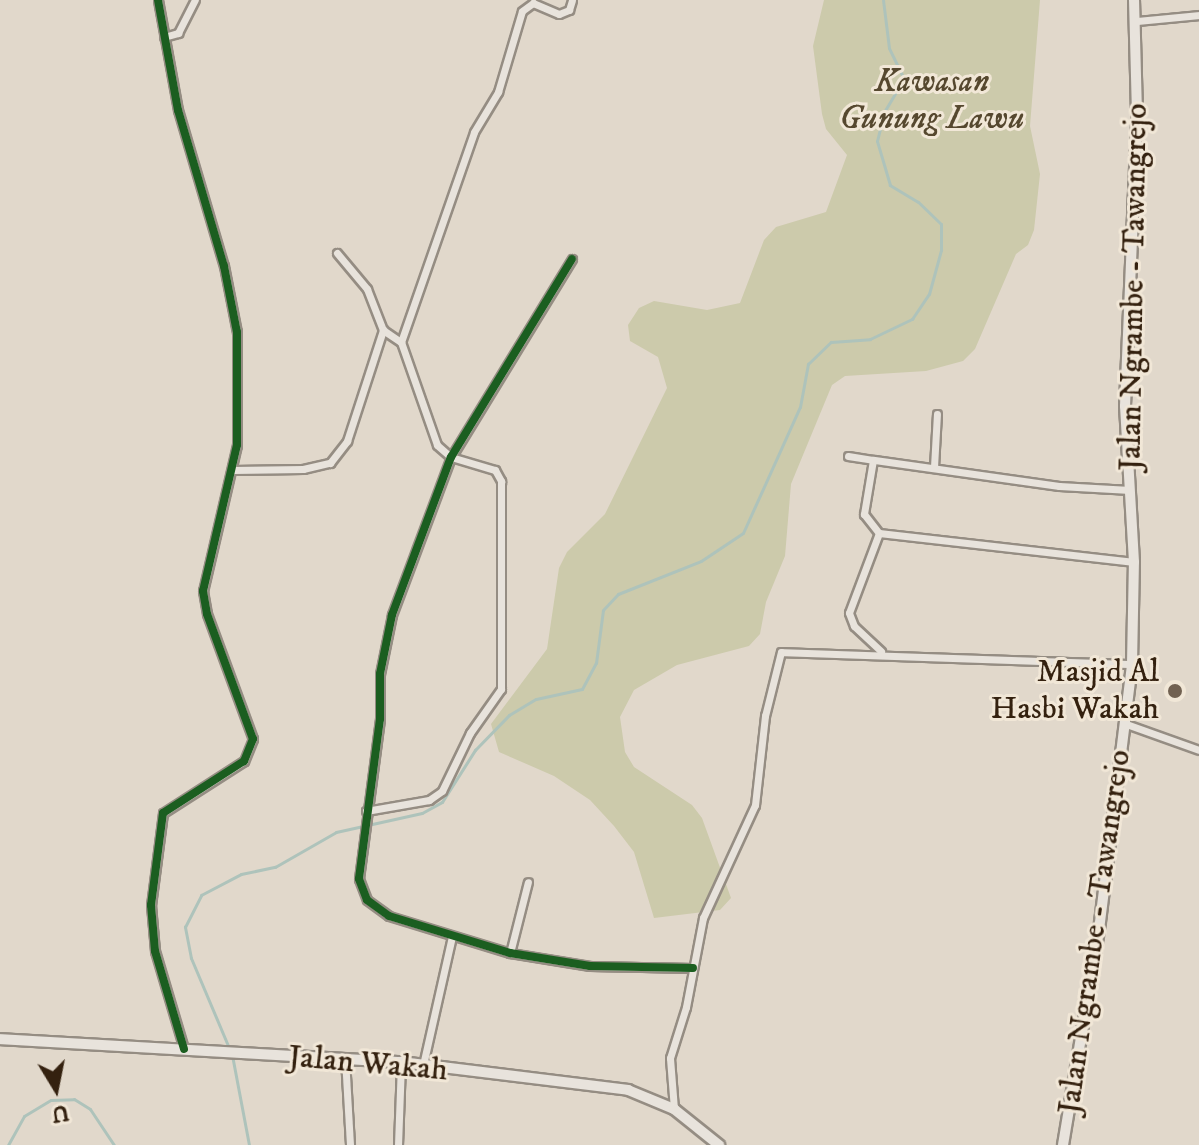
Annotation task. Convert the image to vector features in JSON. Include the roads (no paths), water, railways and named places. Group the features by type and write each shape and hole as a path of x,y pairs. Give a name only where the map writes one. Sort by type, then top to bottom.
{"main road":[{"name":"Jalan Ngrambe - Tawangrejo","path":"1063,1145 1126,724 1132,664 1134,562 1125,406 1138,21 1134,0"},
{"name":"Jalan Wakah","path":"0,1039 184,1049 216,1055 401,1062 628,1090 674,1109 719,1145"}],"street":[{"path":"158,0 191,162 224,266 237,332 240,414 233,470 203,591 207,614 246,710 251,753 163,813 150,884 155,951 184,1049"},
{"path":"164,37 178,33 195,0"},
{"path":"401,342 474,132 498,92 522,11 533,3 559,14 569,10 572,0"},
{"path":"1138,21 1199,15"},
{"path":"337,253 367,289 383,330 401,342 437,445 451,457 495,470 501,481 503,682 442,791 429,800 365,816"},
{"path":"572,259 451,457 392,615 361,836 359,879 367,900 407,924 510,953 590,966 693,968"},
{"path":"233,470 303,469 330,463 347,441 383,330"},
{"path":"934,467 937,414"},
{"path":"848,456 1059,486 1130,490"},
{"path":"873,460 864,514 879,533 1134,562"},
{"path":"879,533 849,613 854,626 883,653"},
{"path":"674,1109 670,1058 703,918 755,805 777,658 788,650 1132,664"},
{"path":"1126,724 1199,750"},
{"path":"510,953 528,882"},
{"path":"423,1065 452,936"},
{"path":"345,1058 350,1145"},
{"path":"398,1145 401,1062"}],"waterway":[{"path":"229,1048 191,958 185,927 201,895 241,874 275,867 336,832 422,813 442,802 475,750 509,715 536,699 582,689 596,663 603,610 618,594 701,561 743,533 800,407 808,364 831,342 870,339 912,319 929,294 941,250 941,224 918,202 890,185 877,141 884,112 904,79 889,48 883,0"},
{"path":"232,1055 249,1145"},
{"path":"8,1145 24,1116 51,1100 74,1099 90,1109 114,1145"}],"place":[{"name":"Masjid Al Hasbi Wakah","path":"1175,691"}],"park label":[{"name":"Kawasan Gunung Lawu","path":"932,102"}]}
